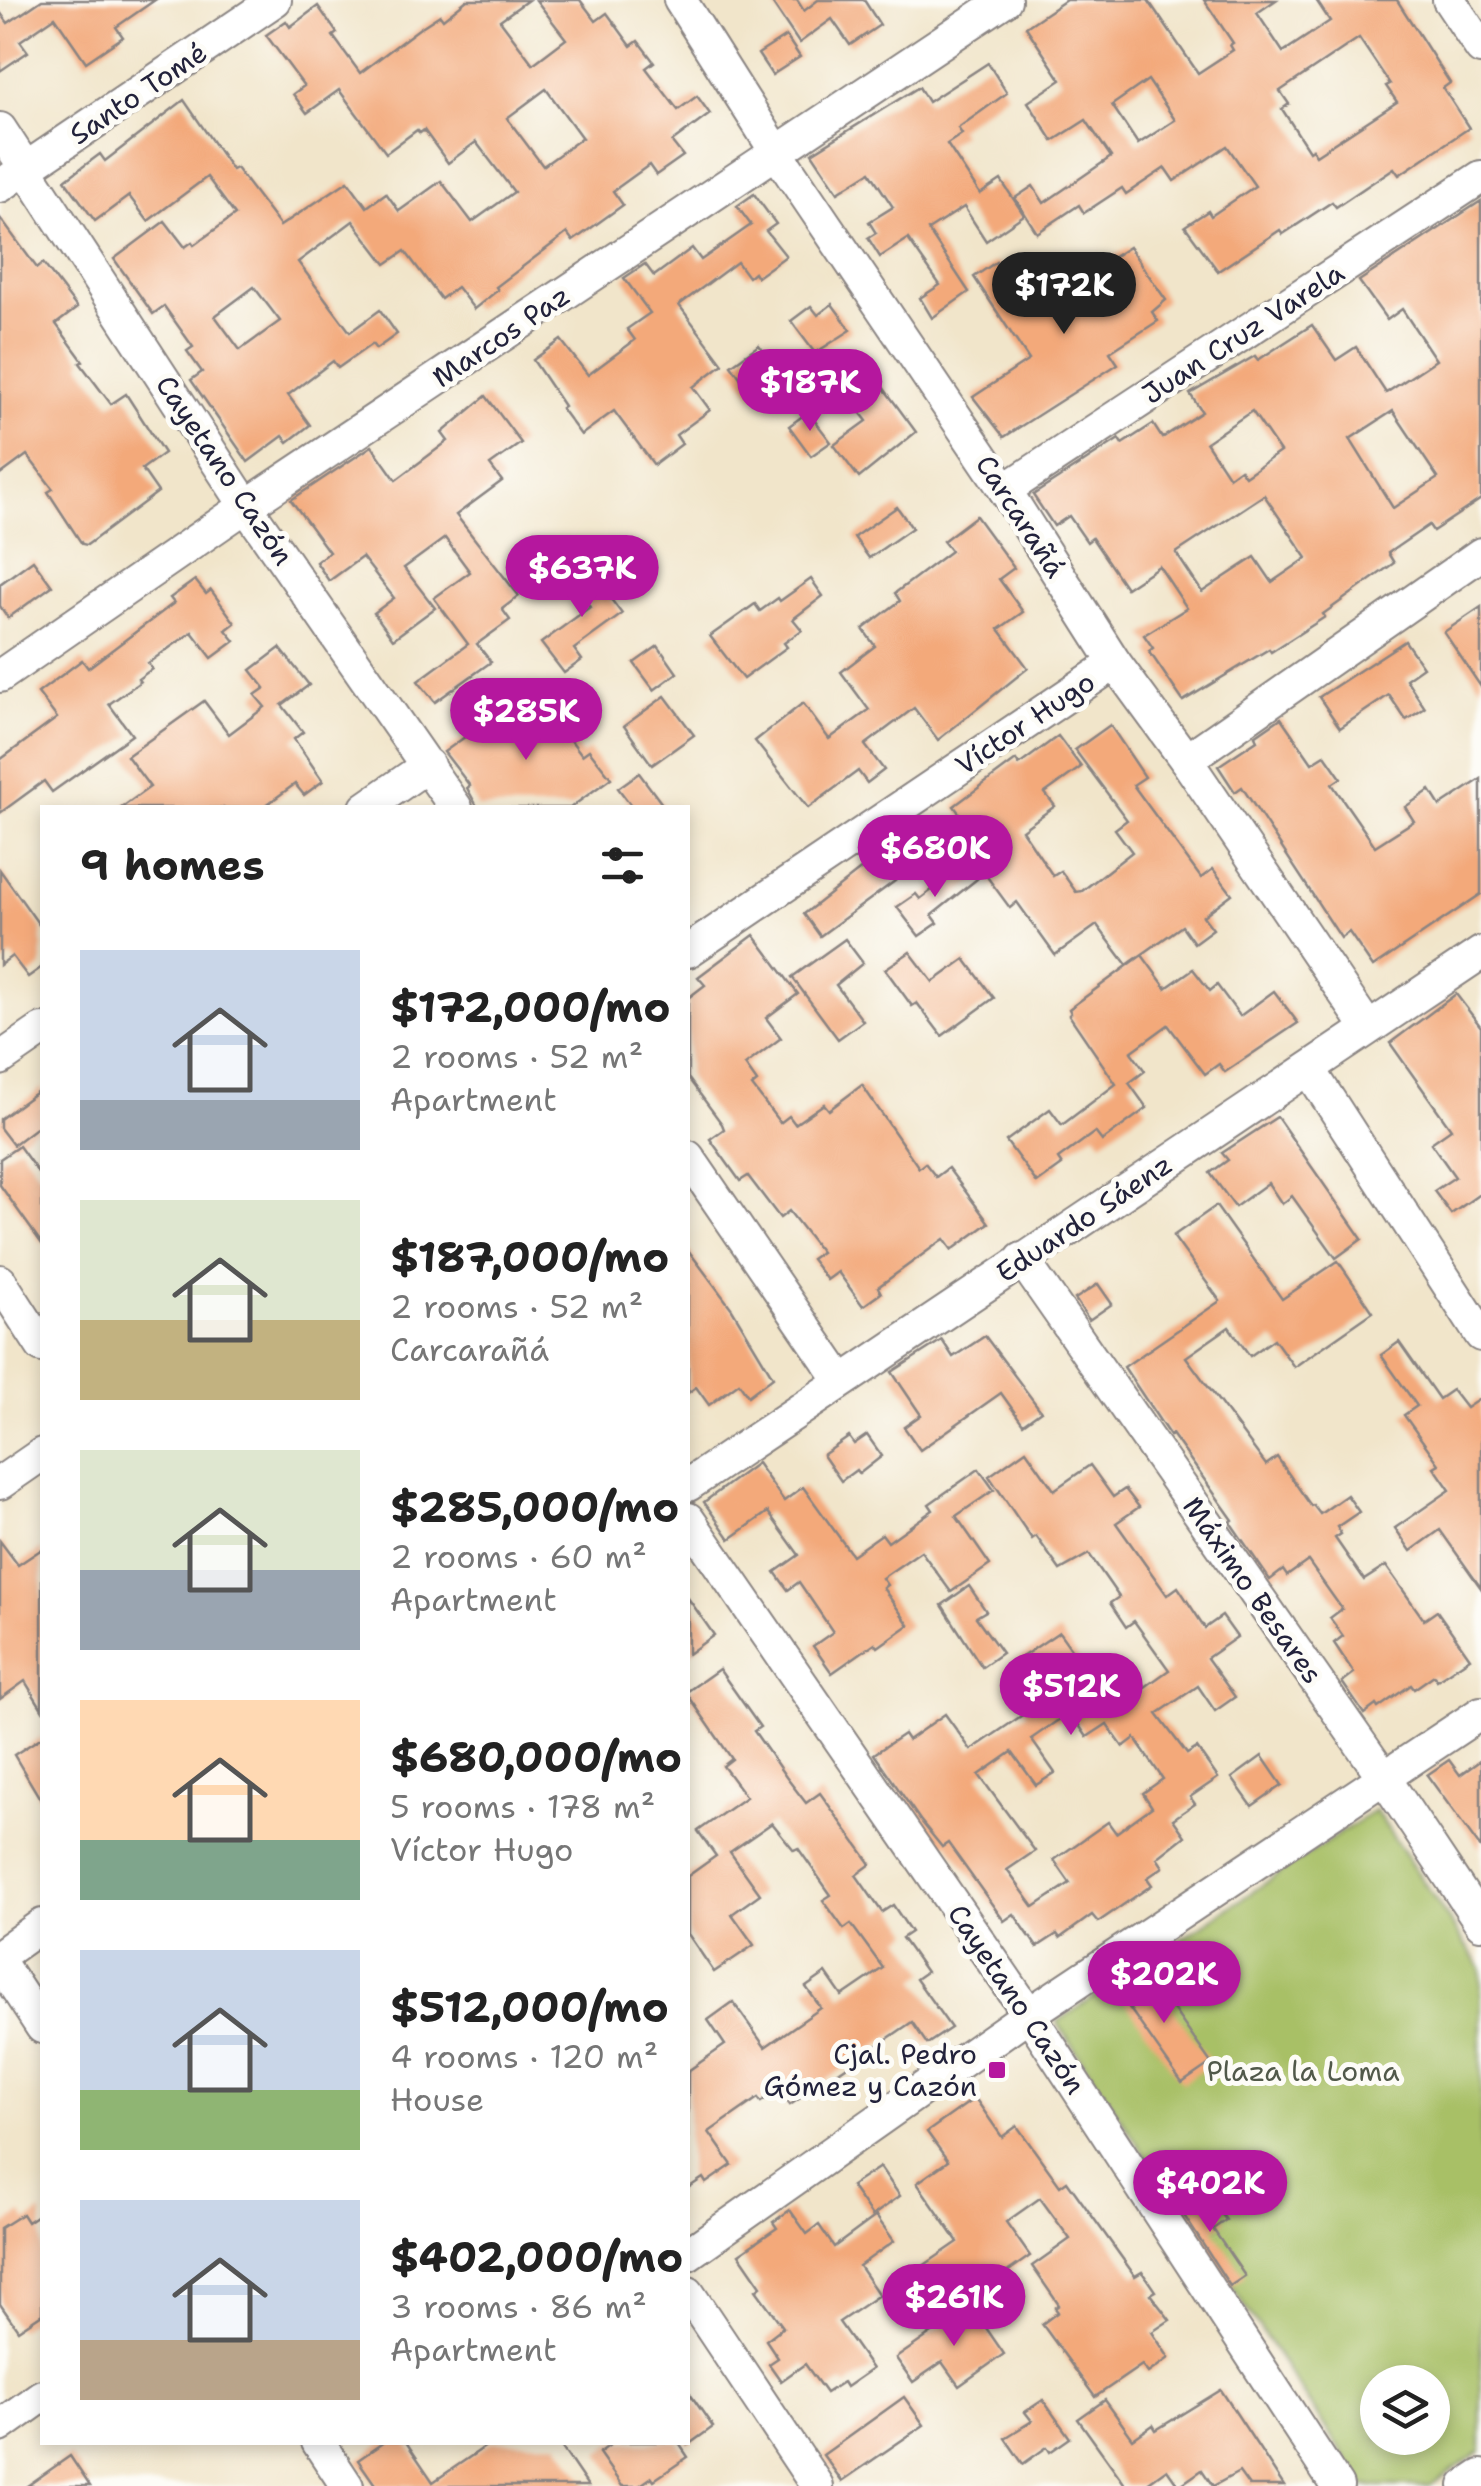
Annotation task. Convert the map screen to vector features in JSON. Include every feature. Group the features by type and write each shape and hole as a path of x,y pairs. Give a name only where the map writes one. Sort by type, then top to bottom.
{"street":[{"name":"Santo Tomé","path":"13,177 276,0"},
{"name":"Carcarañá","path":"680,0 1115,663 1186,760 1368,1028"},
{"name":"Marcos Paz","path":"0,676 246,506 1005,0"},
{"path":"1449,0 1481,48"},
{"name":"Cayetano Cazón","path":"0,129 13,177 454,805"},
{"name":"Juan Cruz Varela","path":"1004,490 1481,177"},
{"path":"1186,760 1481,554"},
{"name":"Víctor Hugo","path":"690,950 1115,663"},
{"path":"370,805 428,765"},
{"name":"Eduardo Sáenz","path":"690,1484 1481,953"},
{"path":"0,1059 40,1031"},
{"path":"1309,1069 1481,1335"},
{"path":"690,1160 841,1380"},
{"name":"Máximo Besares","path":"1022,1259 1481,1923"},
{"path":"0,1281 40,1343"},
{"path":"0,1483 40,1455"},
{"name":"Cayetano Cazón","path":"690,1522 1029,2014 1337,2486"},
{"path":"690,2253 1029,2014 1481,1713"},
{"path":"0,1955 40,1926"},
{"path":"0,1963 40,2024"},
{"path":"690,2296 817,2486"},
{"path":"0,2426 40,2397"},
{"path":"320,2445 347,2486"},
{"path":"1466,2486 1481,2476"}],"green space":[{"name":"Plaza la Loma","path":"1375,1810 1481,1968 1481,2451 1430,2486 1364,2486 1057,2022"}],"building":[{"path":"42,0 155,0 116,27 123,37 86,62 55,17 20,41 28,52 0,71 0,12 8,23"},
{"path":"467,0 528,0 500,20 533,64 566,39 536,0 580,0 596,21 607,13 631,46 638,41 654,62 646,68 678,110 697,96 710,114 672,142 683,156 656,175 649,165 613,191 623,205 573,241 567,233 496,287 498,290 474,309 457,287 441,299 405,251 386,264 353,221 298,262 350,332 380,310 397,334 376,349 372,344 338,368 333,361 288,395 310,425 288,442 283,436 248,462 191,380 202,372 187,351 193,347 164,306 153,314 114,259 165,221 185,247 192,242 194,245 235,215 207,177 148,221 129,196 95,221 65,180 100,154 105,161 184,100 232,170 236,168 280,226 348,181 367,207 386,193 399,211 441,181 472,222 514,192 476,142 448,163 424,130 417,130 386,153 339,90 307,113 293,94 304,86 266,35 286,21 290,27 318,6 337,33 333,36 360,73 420,28 440,15 443,19","holes":["546,89 582,138 543,166 507,118","254,287 280,321 240,350 215,316"]},
{"path":"770,0 797,0 804,11 818,0 864,0 880,25 850,45 832,19 799,43"},
{"path":"1066,0 1148,0 1198,73 1233,50 1233,43 1204,0 1276,0 1257,13 1283,52 1330,21 1316,0 1397,0 1450,83 1443,88 1469,128 1399,175 1394,168 1336,207 1332,202 1283,234 1280,230 1218,271 1185,226 1208,211 1211,216 1255,186 1227,146 1174,181 1165,168 1126,194 1122,188 1084,213 1079,205 1037,233 1015,198 1033,186 1044,203 1111,157 1086,120 1053,141 1028,102 1061,80 1026,27","holes":["1359,38 1390,84 1386,86 1397,102 1316,155 1312,149 1309,151 1282,109 1289,104 1280,91","1148,80 1175,120 1138,144 1112,105"]},
{"path":"786,36 800,57 772,75 758,54"},
{"path":"988,63 1007,93 958,128 962,134 947,144 980,194 1001,180 1024,215 986,241 964,207 928,230 969,292 932,318 920,298 940,285 908,239 880,257 868,238 876,233 869,222 893,207 870,172 838,192 812,153 919,87 928,102"},
{"path":"754,194 776,224 766,231 786,256 757,277 754,272 748,277 737,262 679,305 723,364 693,387 710,410 676,435 682,444 654,465 614,411 581,435 533,360 561,340 588,375 635,340 627,329 650,313 624,278 645,264 654,276 692,248 701,260 751,225 737,206"},
{"path":"1481,201 1481,499 1433,531 1429,525 1388,553 1394,563 1323,614 1325,617 1183,701 1149,651 1153,648 1144,635 1187,608 1159,566 1126,588 1092,538 1087,542 1069,516 1054,526 1033,495 1119,439 1122,444 1153,424 1162,438 1202,412 1190,394 1255,356 1258,360 1312,325 1336,360 1356,347 1386,393 1436,360 1402,309 1387,320 1359,281","holes":["1252,411 1280,452 1245,476 1240,469 1229,477 1206,442","1393,411 1438,478 1393,508 1350,439","1264,495 1307,558 1272,582 1255,557 1202,592 1176,553"]},
{"path":"0,218 37,268 43,263 77,308 56,324 83,361 80,363 111,404 126,394 164,453 142,469 158,492 87,545 82,544 48,492 53,489 27,455 0,475"},
{"path":"1129,247 1166,300 1152,312 1158,321 1110,352 1118,364 1004,437 973,397 1029,360 974,277 996,262 1021,299 1048,281 1066,307 1114,275 1105,262"},
{"path":"832,304 851,330 815,353 791,321 811,306 818,315"},
{"path":"759,345 785,380 766,394 762,389 753,395 731,365"},
{"path":"869,368 916,432 859,478 834,445 867,421 841,388"},
{"path":"486,396 521,443 490,465 502,481 456,515 519,596 502,609 510,620 477,644 491,662 435,702 418,681 468,644 434,598 470,572 445,538 404,568 435,608 393,639 374,613 394,598 362,557 329,581 316,562 329,552 291,500 372,446 396,480 448,441 442,433"},
{"path":"808,412 831,442 811,456 789,426"},
{"path":"897,507 912,528 869,558 854,537"},
{"path":"976,516 1014,568 999,579 1023,612 999,629 1028,668 938,740 914,708 865,745 884,770 867,783 858,771 808,808 755,741 803,703 829,739 869,710 841,672 875,646 863,629 900,601 895,593 951,551 943,541"},
{"path":"33,560 52,586 8,618 0,606 0,584"},
{"path":"584,563 622,614 574,649 582,660 564,673 541,643 590,607 567,576"},
{"path":"811,579 823,596 793,619 802,630 784,643 787,647 743,679 710,636 755,604 760,611"},
{"path":"195,580 206,594 211,590 235,623 226,630 235,641 212,658 192,632 148,663 152,669 138,679 140,682 109,704 132,735 52,792 44,781 0,813 0,760 57,718 38,693 82,660 88,668 174,603 170,598"},
{"path":"1481,607 1481,687 1444,632"},
{"path":"1405,641 1423,667 1406,679 1425,708 1406,720 1389,695 1340,728 1319,697"},
{"path":"658,646 677,673 654,690 634,663"},
{"path":"280,648 309,685 282,705 303,732 294,739 323,781 304,795 295,784 266,805 125,805 150,787 127,756 204,701 229,734 265,707 255,695 265,688 251,670"},
{"path":"665,696 694,735 652,765 624,726"},
{"path":"539,698 582,755 589,750 611,778 574,805 476,805 467,788 470,786 444,752 476,729 479,733 519,703 523,709"},
{"path":"1281,718 1312,763 1325,755 1341,778 1332,784 1375,846 1414,821 1405,807 1430,790 1440,806 1481,779 1481,894 1373,967 1349,932 1341,938 1242,787 1235,792 1218,766"},
{"path":"1110,725 1145,777 1133,785 1201,878 1213,869 1232,894 1203,916 1213,929 1194,943 1182,926 1127,965 1097,925 1055,955 1017,902 1010,908 974,859 986,850 954,806 1016,760 1019,765 1058,736 1081,767 1045,793 1055,806 1022,830 1053,876 1061,871 1076,892 1082,891 1132,852 1115,829 1127,820 1075,750"},
{"path":"639,773 663,805 631,805 618,788"},
{"path":"877,857 895,881 820,936 804,914"},
{"path":"966,864 977,879 932,915 938,923 919,936 897,907 916,894 920,899"},
{"path":"0,870 40,926 40,968 28,977 12,956 0,965"},
{"path":"754,935 798,994 766,1018 781,1038 745,1065 757,1082 752,1086 780,1123 789,1116 795,1124 824,1104 829,1110 862,1085 919,1168 925,1163 936,1177 948,1168 989,1223 952,1250 944,1239 878,1287 881,1293 863,1306 838,1272 827,1280 811,1259 821,1252 789,1211 780,1218 748,1176 740,1181 710,1139 724,1129 690,1081 690,996 705,985 698,977"},
{"path":"845,939 863,963 836,985 863,1021 838,1039 792,977"},
{"path":"910,952 933,982 965,959 994,998 942,1036 917,1003 912,1006 885,969"},
{"path":"1142,955 1166,988 1193,969 1210,991 1217,985 1240,1016 1274,991 1298,1023 1225,1072 1219,1064 1205,1074 1168,1025 1131,1052 1145,1071 1129,1083 1147,1108 1102,1141 1095,1132 1058,1159 1062,1165 1037,1183 1006,1141 1050,1109 1062,1125 1116,1084 1069,1015 1069,1009"},
{"path":"1456,994 1481,1027 1481,1193 1451,1214 1434,1191 1455,1177 1431,1143 1451,1129 1390,1043"},
{"path":"40,1089 40,1125 13,1145 0,1128 0,1119"},
{"path":"1277,1117 1362,1239 1336,1258 1292,1196 1282,1204 1268,1183 1235,1207 1210,1173 1228,1160 1222,1153"},
{"path":"19,1146 40,1175 40,1241 0,1185 0,1159"},
{"path":"1216,1206 1282,1299 1338,1261 1373,1312 1294,1367 1274,1339 1250,1356 1229,1327 1186,1357 1266,1465 1277,1457 1320,1514 1347,1495 1359,1512 1337,1527 1341,1534 1335,1538 1364,1580 1386,1566 1424,1620 1437,1611 1470,1658 1437,1680 1434,1675 1414,1689 1411,1685 1364,1714 1342,1682 1354,1673 1334,1643 1343,1636 1330,1618 1342,1609 1308,1561 1287,1576 1283,1570 1270,1580 1230,1522 1233,1520 1124,1367 1220,1301 1173,1236"},
{"path":"690,1253 732,1309 773,1377 748,1396 739,1383 709,1405 696,1387 690,1392"},
{"path":"1098,1284 1112,1304 1089,1320 1075,1299"},
{"path":"985,1336 1041,1411 1023,1424 1001,1393 920,1450 904,1427 921,1415 892,1372 942,1340 953,1357"},
{"path":"1399,1342 1439,1399 1452,1390 1466,1408 1481,1398 1481,1588 1440,1530 1411,1551 1395,1528 1450,1490 1434,1467 1439,1464 1404,1415 1417,1406 1381,1355"},
{"path":"867,1435 882,1456 859,1474 856,1470 841,1481 823,1455 849,1437 854,1444"},
{"path":"1026,1450 1054,1490 1090,1465 1113,1497 1125,1489 1139,1507 1116,1523 1167,1595 1178,1587 1205,1628 1222,1616 1237,1637 1207,1658 1235,1697 1215,1711 1198,1686 1157,1714 1187,1754 1197,1748 1218,1778 1190,1797 1195,1804 1173,1819 1185,1836 1157,1858 1163,1867 1147,1878 1152,1885 1098,1922 1092,1915 1060,1938 1057,1934 1037,1947 1014,1914 1004,1921 948,1843 942,1847 920,1820 874,1754 904,1734 908,1740 945,1714 971,1750 1027,1712 1023,1706 1027,1703 1004,1669 1059,1632 1103,1694 1114,1687 1124,1702 1169,1670 1134,1621 1126,1627 1110,1603 1119,1597 1089,1554 1060,1570 1036,1536 1032,1539 989,1476","holes":["1070,1712 1087,1737 1107,1724 1123,1747 1135,1738 1163,1779 1143,1793 1152,1807 1116,1833 1108,1822 1054,1860 1070,1883 1034,1907 1007,1870 1035,1851 979,1775 1012,1752 1036,1785 1055,1773 1031,1739"]},
{"path":"757,1463 784,1501 803,1487 852,1555 882,1534 888,1542 933,1510 929,1504 979,1469 994,1490 956,1516 990,1565 951,1592 921,1551 882,1578 887,1585 883,1588 909,1625 832,1673 813,1646 833,1632 799,1582 788,1590 775,1572 799,1555 768,1512 730,1539 704,1502"},
{"path":"0,1541 18,1565 40,1550 40,1706 25,1681 0,1699"},
{"path":"969,1586 986,1611 976,1617 1002,1653 982,1667 942,1605"},
{"path":"690,1601 714,1635 690,1653"},
{"path":"719,1669 760,1727 754,1731 806,1803 820,1793 871,1864 856,1875 882,1912 893,1905 911,1932 902,1938 926,1972 916,1979 951,2028 927,2044 912,2022 790,2105 778,2089 761,2102 758,2098 709,2132 732,2165 706,2183 703,2178 690,2187 690,2070 725,2045 708,2020 733,2002 765,2047 821,2008 806,1987 826,1973 842,1996 883,1968 851,1924 844,1929 823,1900 831,1895 798,1848 794,1850 772,1823 730,1852 760,1894 732,1914 754,1945 714,1972 690,1937 690,1875 716,1856 698,1831 746,1797 723,1766 732,1759 690,1698 690,1690"},
{"path":"40,1738 40,1799 14,1755"},
{"path":"1262,1756 1282,1785 1252,1806 1232,1778"},
{"path":"1449,1760 1460,1775 1481,1760 1481,1849 1427,1775"},
{"path":"1145,1969 1211,2063 1182,2083 1116,1989"},
{"path":"975,2098 1002,2137 1017,2126 1060,2186 1067,2181 1135,2276 1142,2272 1155,2291 1150,2294 1170,2320 1152,2332 1169,2358 1148,2373 1142,2365 1095,2397 1042,2324 1058,2312 1055,2308 1059,2305 1032,2266 1070,2239 1040,2198 1006,2222 1030,2256 954,2309 923,2266 958,2242 917,2183 948,2161 927,2132"},
{"path":"880,2167 900,2196 872,2216 851,2186"},
{"path":"1186,2191 1198,2208 1211,2199 1226,2220 1213,2229 1245,2276 1230,2286 1174,2200"},
{"path":"790,2210 807,2234 819,2225 834,2247 876,2216 894,2241 859,2266 879,2295 839,2322 872,2369 846,2387 843,2382 826,2393 805,2364 781,2381 769,2364 778,2358 766,2340 783,2327 756,2290 761,2286 739,2254 777,2228 773,2222"},
{"path":"40,2213 40,2315 18,2330 0,2304 0,2228 22,2214 27,2222"},
{"path":"971,2306 1004,2354 959,2386 942,2362 913,2382 896,2358"},
{"path":"1221,2390 1284,2486 1249,2486 1239,2472 1213,2486 1202,2470 1179,2486 1167,2469 1143,2486 1126,2486 1078,2419 1105,2400 1133,2439 1153,2425 1156,2430"},
{"path":"690,2394 713,2427 690,2444"},
{"path":"904,2397 924,2425 842,2481 823,2455"},
{"path":"1043,2400 1070,2438 1050,2452 1047,2447 1023,2464 1005,2438 1032,2421 1025,2412"},
{"path":"380,2445 408,2445 433,2482 488,2445 560,2445 588,2486 376,2486 358,2460"},
{"path":"610,2445 680,2445 688,2457 654,2480 652,2477 639,2486 622,2486 599,2453"},
{"path":"70,2456 90,2486 27,2486"}],"place":[{"name":"Cjal. Pedro Gómez y Cazón","path":"997,2070"}]}
